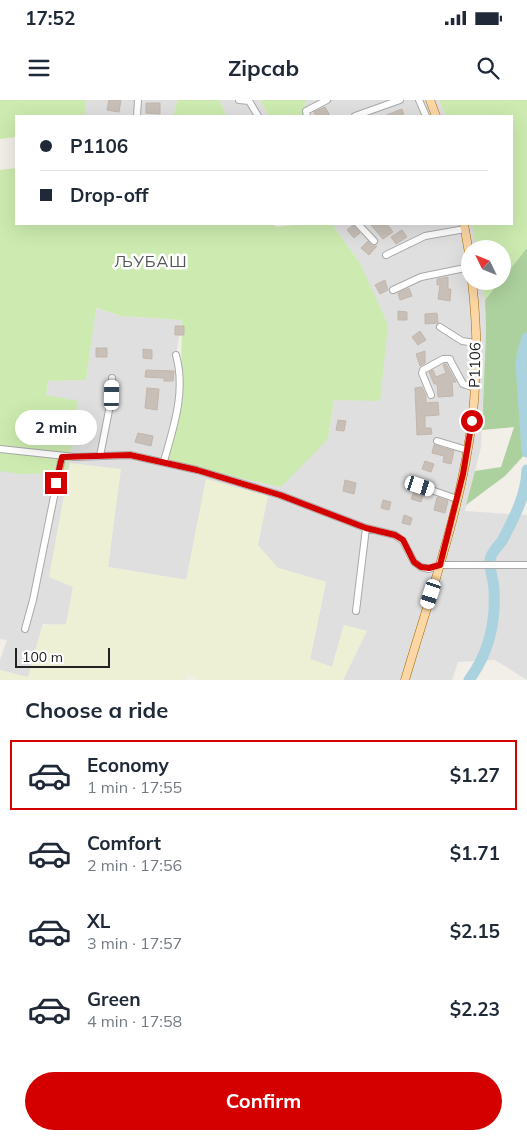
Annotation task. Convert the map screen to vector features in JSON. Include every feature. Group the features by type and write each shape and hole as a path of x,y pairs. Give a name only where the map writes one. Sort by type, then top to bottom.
{"main road":[{"path":"430,100 436,115"},
{"path":"464,226 467,240"},
{"name":"P1106","path":"405,680 440,565 467,450 475,388 476,343 473,290"}],"street":[{"path":"137,115 138,100"},
{"path":"238,100 249,102 257,115"},
{"path":"307,115 306,111 327,100"},
{"path":"358,115 400,100"},
{"path":"419,100 426,115"},
{"path":"359,225 374,240"},
{"path":"386,256 425,236 464,226"},
{"path":"393,290 421,277 461,269"},
{"path":"440,327 462,341 476,343"},
{"path":"164,461 175,422 181,388 180,370 176,355"},
{"path":"432,395 422,373 423,370 443,359 450,358 463,384 475,388"},
{"path":"100,456 112,395 112,378"},
{"path":"437,441 467,450"},
{"path":"0,449 62,457 130,455 164,461 280,495 366,528 395,535 403,540 414,562 421,567 527,564"},
{"path":"25,630 33,600 62,457"},
{"path":"420,486 457,499"},
{"path":"356,612 366,528"}],"shaded area":[{"path":"85,100 178,100 173,115 85,115"},
{"path":"219,100 260,100 268,115 226,115"},
{"path":"305,100 439,100 446,115 304,115"},
{"path":"333,225 475,225 478,240 461,240 461,290 484,290 486,330 481,447 465,511 527,515 527,680 495,660 458,662 452,680 343,680 366,631 344,625 332,667 310,659 326,582 278,568 257,545 206,479 187,580 108,567 120,471 73,587 66,625 43,624 28,678 0,670 0,660 7,640 0,639 0,441 46,395 48,381 86,380 95,308 121,316 182,320 176,355 181,370 328,439 334,400 380,400 360,263"}],"green space":[{"path":"0,100 85,100 85,115 15,115 15,137 0,139"},
{"path":"178,100 219,100 226,115 173,115"},
{"path":"260,100 305,100 304,115 268,115"},
{"path":"439,100 527,100 527,248 511,268 511,240 475,240 472,225 513,225 513,115 446,115"},
{"path":"15,168 15,225 275,225 276,227 333,225 360,263 388,325 380,401 334,400 328,439 281,487 164,461 175,422 181,370 182,320 121,316 96,308 86,380 48,381 46,395 78,401 67,473 20,474 0,471 0,170"},
{"path":"527,248 527,452 505,476 466,505 475,471 501,467 514,427 482,430 486,330 485,300 493,290 511,290 511,268"},
{"path":"483,290 493,290 485,300"},
{"path":"70,463 121,469 108,567 186,580 206,479 268,496 258,545 278,568 326,582 310,659 332,667 344,625 367,631 343,680 198,680 198,677 186,676 186,680 0,680 0,670 28,677 42,626 66,624 73,587 49,577"}],"building":[{"path":"109,100 121,100 119,112 107,110"},
{"path":"146,103 160,103 160,114 146,113"},
{"path":"325,107 329,115 316,115 314,112"},
{"path":"402,109 404,115 387,115"},
{"path":"353,225 360,233 354,238 347,230"},
{"path":"371,225 388,225 393,232 383,239"},
{"path":"402,230 407,237 396,244 391,237"},
{"path":"368,241 372,246 377,246 369,255 361,248"},
{"path":"448,277 448,289 451,289 450,301 438,299 440,285 437,285 437,279"},
{"path":"385,280 388,290 380,294 375,285"},
{"path":"409,288 412,296 400,300 398,293"},
{"path":"398,311 407,312 407,320 398,320"},
{"path":"437,313 438,323 425,324 425,314"},
{"path":"175,326 184,326 184,335 175,335"},
{"path":"420,331 426,340 418,345 412,337"},
{"path":"96,348 107,348 107,357 96,357"},
{"path":"143,349 152,350 152,359 143,358"},
{"path":"425,351 425,363 420,366 416,354"},
{"path":"444,364 446,364 456,382 452,382 453,396 438,397 437,384 434,384 429,372 433,370 436,377 446,373"},
{"path":"146,370 174,371 173,381 164,381 164,378 145,377"},
{"path":"422,387 426,396 426,403 438,402 439,415 425,416 425,428 431,428 432,434 417,435 415,388"},
{"path":"147,388 159,389 157,410 145,408"},
{"path":"338,420 346,421 344,431 336,430"},
{"path":"138,433 153,436 151,446 135,442"},
{"path":"434,445 454,451 451,464 443,462 444,456 432,453"},
{"path":"425,461 434,464 431,472 422,469"},
{"path":"345,480 356,483 354,494 343,491"},
{"path":"415,489 424,493 421,502 411,499"},
{"path":"437,497 448,501 445,513 434,510"},
{"path":"383,500 391,502 389,510 381,508"},
{"path":"404,515 412,518 410,525 402,523"}],"waterway":[{"path":"527,338 521,364 527,452"},
{"path":"469,680 482,659 492,626 494,590 490,558 502,541 519,507 527,470"}],"district":[{"name":"ЉУБАШ","path":"151,261"}],"route":[{"path":"56,483 62,457 118,454 164,461 280,495 366,528 395,535 403,540 406,550 414,562 421,567 429,568 440,565 463,474 472,421"}]}
